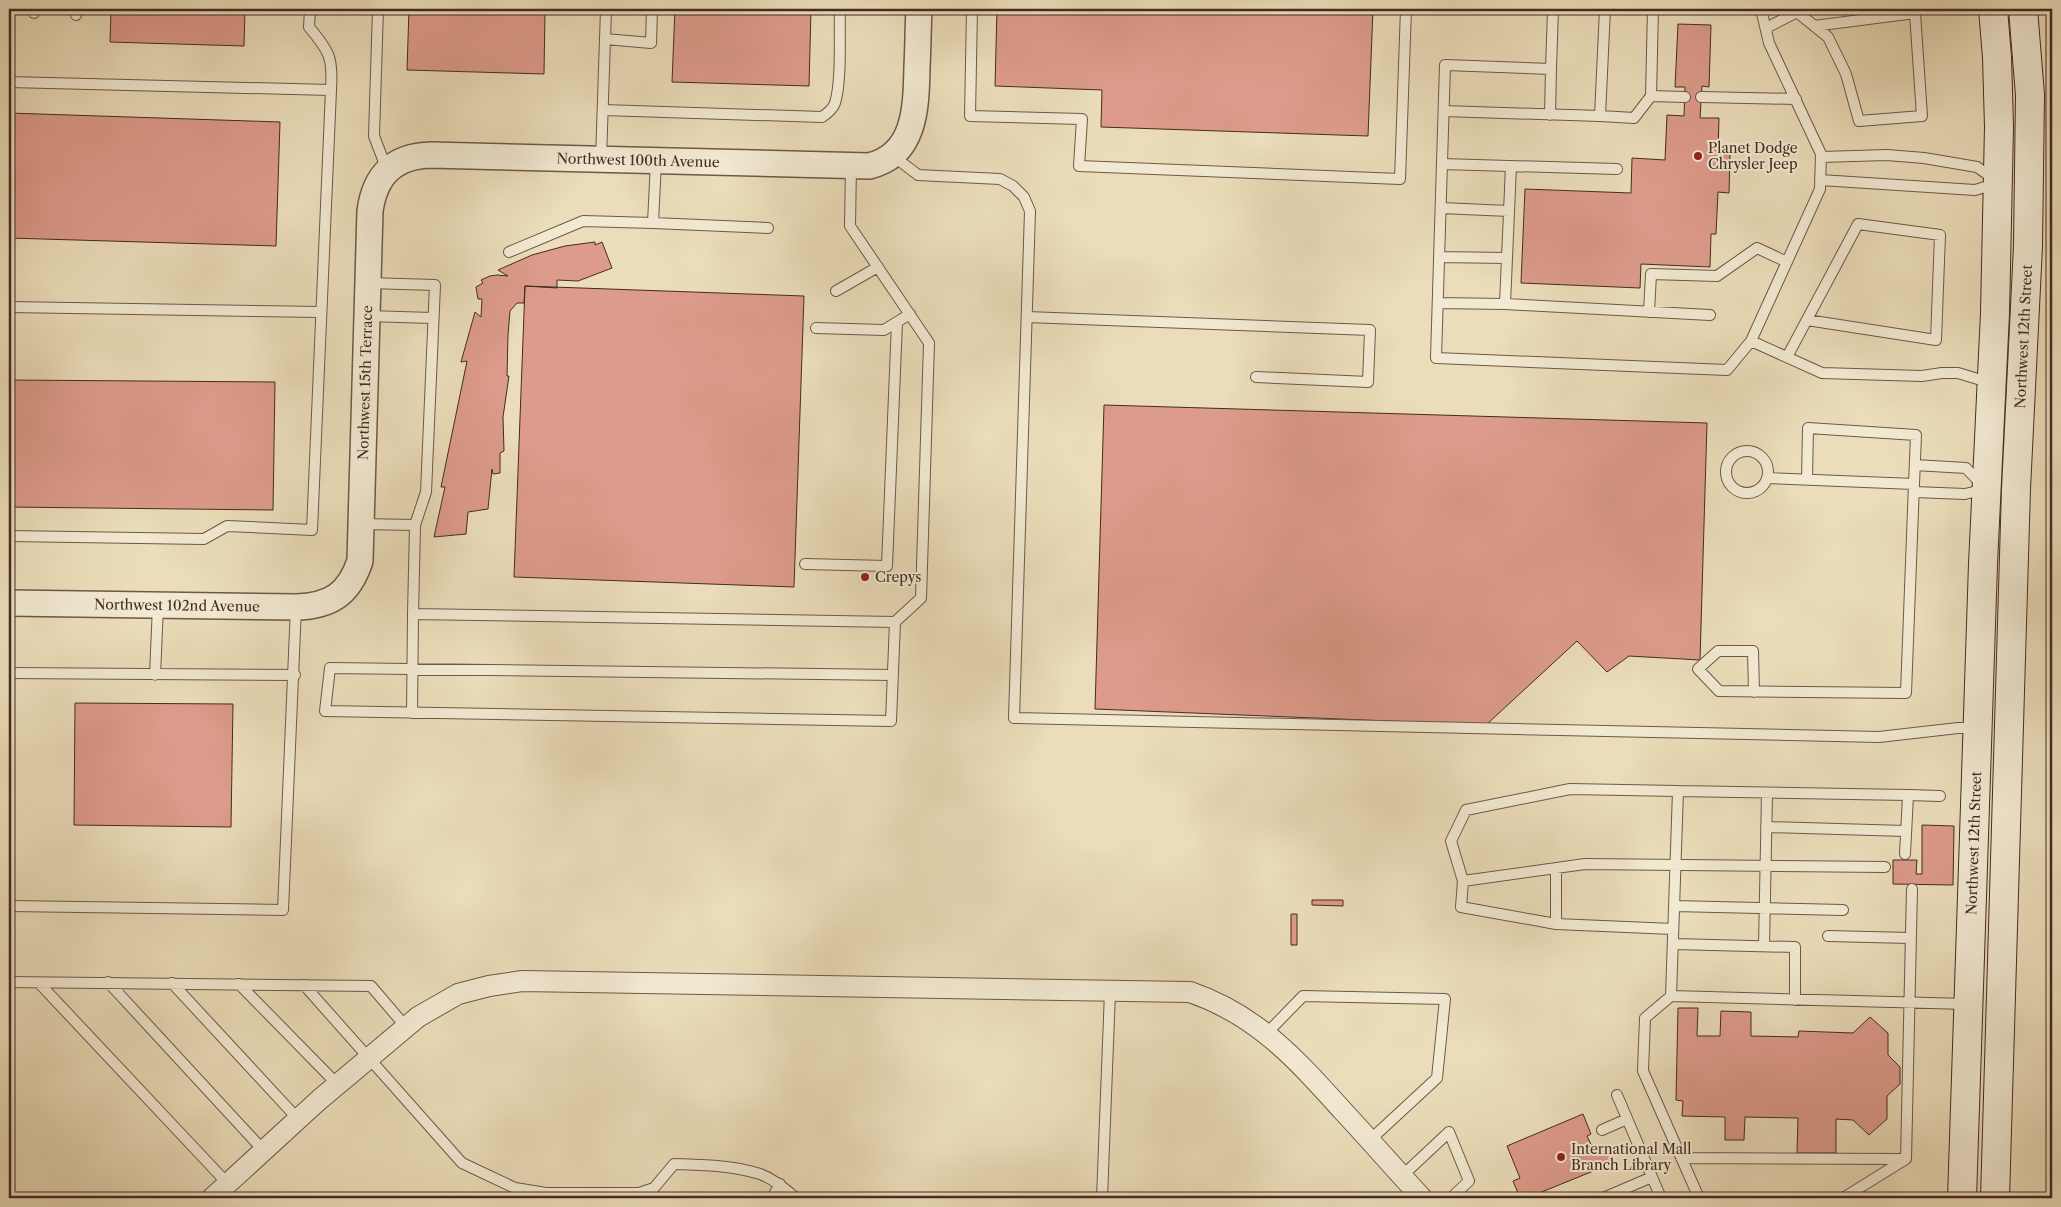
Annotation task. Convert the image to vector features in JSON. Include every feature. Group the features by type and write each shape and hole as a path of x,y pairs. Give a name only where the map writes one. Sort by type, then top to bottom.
{"main road":[{"name":"Northwest 12th Street","path":"1962,1198 1998,183 1999,95 1993,9"},
{"name":"Northwest 12th Street","path":"1995,1198 2016,490 2028,246 2030,95 2023,9"},
{"path":"1998,183 2029,183"},
{"path":"1987,489 2016,490"}],"street":[{"path":"892,156 908,133 916,108 919,9"},
{"name":"Northwest 100th Avenue","path":"387,170 404,160 418,156 851,166 876,165 892,156"},
{"name":"Northwest 15th Terrace","path":"342,593 355,576 360,561 372,199 375,186 387,170"},
{"name":"Northwest 102nd Avenue","path":"9,603 296,607 325,603 342,593"},
{"path":"212,1198 298,1119 418,1016 458,994 489,986 522,981 1190,992 1213,1000 1267,1033 1303,1067 1422,1198"}],"lane":[{"path":"9,536 204,539 227,526 312,530 332,66 324,45 309,27 310,9"},
{"path":"378,9 374,136 387,170"},
{"path":"601,160 606,9"},
{"path":"605,39 651,43 652,9"},
{"path":"603,110 822,116 829,112 835,104 838,88 840,9"},
{"path":"972,9 970,116 1082,119 1079,166 1400,179 1406,9"},
{"path":"1550,115 1554,9"},
{"path":"1600,116 1605,9"},
{"path":"1444,111 1634,118 1651,96 1653,9"},
{"path":"1551,69 1445,65 1436,358 1727,370 1751,341 1820,189 1821,157 1769,43 1762,9"},
{"path":"1766,28 1797,12 1828,38 1846,74 1859,121 1922,116 1915,13 1814,26"},
{"path":"9,82 330,90"},
{"path":"1651,96 1684,97"},
{"path":"1701,97 1796,99"},
{"path":"1821,157 1887,155 1924,158 1978,166 1998,183"},
{"path":"892,156 918,175 1000,179 1013,186 1024,197 1030,211 1014,718 1879,737 1958,728 1978,728"},
{"path":"654,223 656,161"},
{"path":"1442,164 1617,169"},
{"path":"413,614 895,622 921,598 929,344 850,226 851,166"},
{"path":"1506,304 1511,166"},
{"path":"1820,180 1975,190 1998,183"},
{"path":"1441,208 1509,211"},
{"path":"509,252 583,220 768,228"},
{"path":"1787,357 1858,224 1940,235 1936,340 1807,320"},
{"path":"1649,312 1651,274 1717,276 1757,248 1787,262"},
{"path":"1439,257 1507,258"},
{"path":"836,291 878,267"},
{"path":"368,283 435,285 426,492 415,525 412,713"},
{"path":"1438,303 1506,304 1710,315"},
{"path":"9,307 321,312"},
{"path":"816,328 884,330 910,314"},
{"path":"367,316 434,318"},
{"path":"1027,317 1370,330 1368,382 1256,377"},
{"path":"806,564 887,566 897,322"},
{"path":"1751,341 1822,373 1922,376 1958,373 1992,383"},
{"path":"1754,692 1753,651 1718,651 1698,669 1719,691 1754,692 1906,693 1916,435 1808,428 1807,479"},
{"path":"1749,450 1756,452 1766,463 1768,470 1767,478 1759,490 1745,494 1732,487 1726,474 1726,466 1735,454 1749,450"},
{"path":"1915,465 1966,468 1987,489"},
{"path":"1767,478 1807,479 1966,494 1987,489"},
{"path":"362,524 415,525"},
{"path":"155,674 158,605"},
{"path":"9,906 283,910 295,675 296,607"},
{"path":"893,674 330,668 325,711 891,721 893,674 895,622"},
{"path":"9,673 295,675"},
{"path":"1673,929 1556,924 1461,907 1463,881 1451,841 1466,810 1570,789 1940,796"},
{"path":"1671,996 1678,791"},
{"path":"1764,946 1767,793"},
{"path":"1905,854 1908,795"},
{"path":"1766,827 1906,832"},
{"path":"1463,881 1585,864 1885,867"},
{"path":"1556,868 1556,924"},
{"path":"1906,1159 1911,1003 1910,938 1912,889"},
{"path":"1674,906 1843,910"},
{"path":"1828,936 1910,938"},
{"path":"1673,944 1795,947 1795,1000"},
{"path":"9,982 371,986 406,1027"},
{"path":"108,982 264,1151"},
{"path":"39,983 228,1184"},
{"path":"172,984 298,1119"},
{"path":"239,984 338,1085"},
{"path":"304,986 368,1060 462,1163 515,1188 546,1196 639,1193 654,1188 674,1164 713,1165 760,1174 780,1184 796,1198"},
{"path":"1102,1198 1110,992"},
{"path":"1267,1033 1303,996 1444,999 1437,1078 1370,1140"},
{"path":"1699,1198 1643,1071 1645,1018 1671,996 1969,1004"},
{"path":"1617,1095 1661,1198"},
{"path":"1602,1130 1627,1119"},
{"path":"1402,1176 1450,1132 1469,1181 1450,1198"},
{"path":"1681,1158 1906,1159"},
{"path":"1843,1198 1906,1159"},
{"path":"1603,1198 1620,1195 1652,1177"},
{"path":"772,1198 780,1184"}],"building":[{"path":"111,9 245,9 244,46 110,42"},
{"path":"409,9 545,9 544,74 407,70"},
{"path":"675,9 811,9 809,86 672,82"},
{"path":"997,9 1373,9 1368,136 1101,127 1102,90 995,86"},
{"name":"Planet Dodge Chrysler Jeep","path":"1678,24 1711,25 1709,87 1702,86 1700,118 1719,118 1718,153 1730,154 1729,193 1718,192 1716,234 1711,234 1710,267 1641,264 1640,288 1521,283 1525,189 1631,193 1632,158 1665,160 1667,115 1684,116 1685,87 1675,87"},
{"path":"9,113 280,122 276,246 9,238"},
{"path":"595,242 595,245 602,242 612,268 578,281 557,280 557,288 525,286 524,303 517,303 510,311 507,376 509,376 503,417 504,451 500,453 500,473 493,474 492,469 488,509 468,512 466,534 434,537 445,487 441,487 467,361 461,362 475,312 481,317 482,299 478,299 476,287 483,283 481,280 490,276 508,276 498,270 532,255 565,246"},
{"path":"525,286 804,296 794,587 514,577"},
{"path":"9,380 275,382 273,510 9,507"},
{"path":"1104,405 1707,423 1700,660 1629,656 1607,672 1577,641 1486,725 1095,709"},
{"path":"75,703 233,704 231,827 74,825"},
{"path":"1922,825 1954,826 1953,885 1893,884 1893,860 1917,860 1916,874 1922,874"},
{"path":"1312,900 1343,900 1343,906 1312,905"},
{"path":"1291,914 1297,914 1297,945 1291,945"},
{"path":"1678,1008 1698,1008 1697,1036 1720,1036 1721,1011 1751,1012 1751,1036 1798,1037 1799,1031 1853,1033 1870,1017 1888,1033 1888,1055 1900,1067 1900,1084 1887,1096 1887,1119 1869,1135 1853,1120 1836,1119 1836,1153 1797,1153 1798,1118 1745,1117 1744,1140 1725,1140 1725,1117 1682,1116 1683,1101 1676,1100"},
{"name":"International Mall Branch Library","path":"1583,1114 1591,1134 1587,1136 1594,1151 1606,1146 1613,1163 1527,1198 1520,1198 1513,1181 1520,1178 1507,1146"}],"railway":[{"path":"2048,1198 2052,1057"}],"place":[{"name":"Planet Dodge Chrysler Jeep","path":"1698,156"},
{"name":"Crepys","path":"865,577"},
{"name":"International Mall Branch Library","path":"1561,1157"}]}
